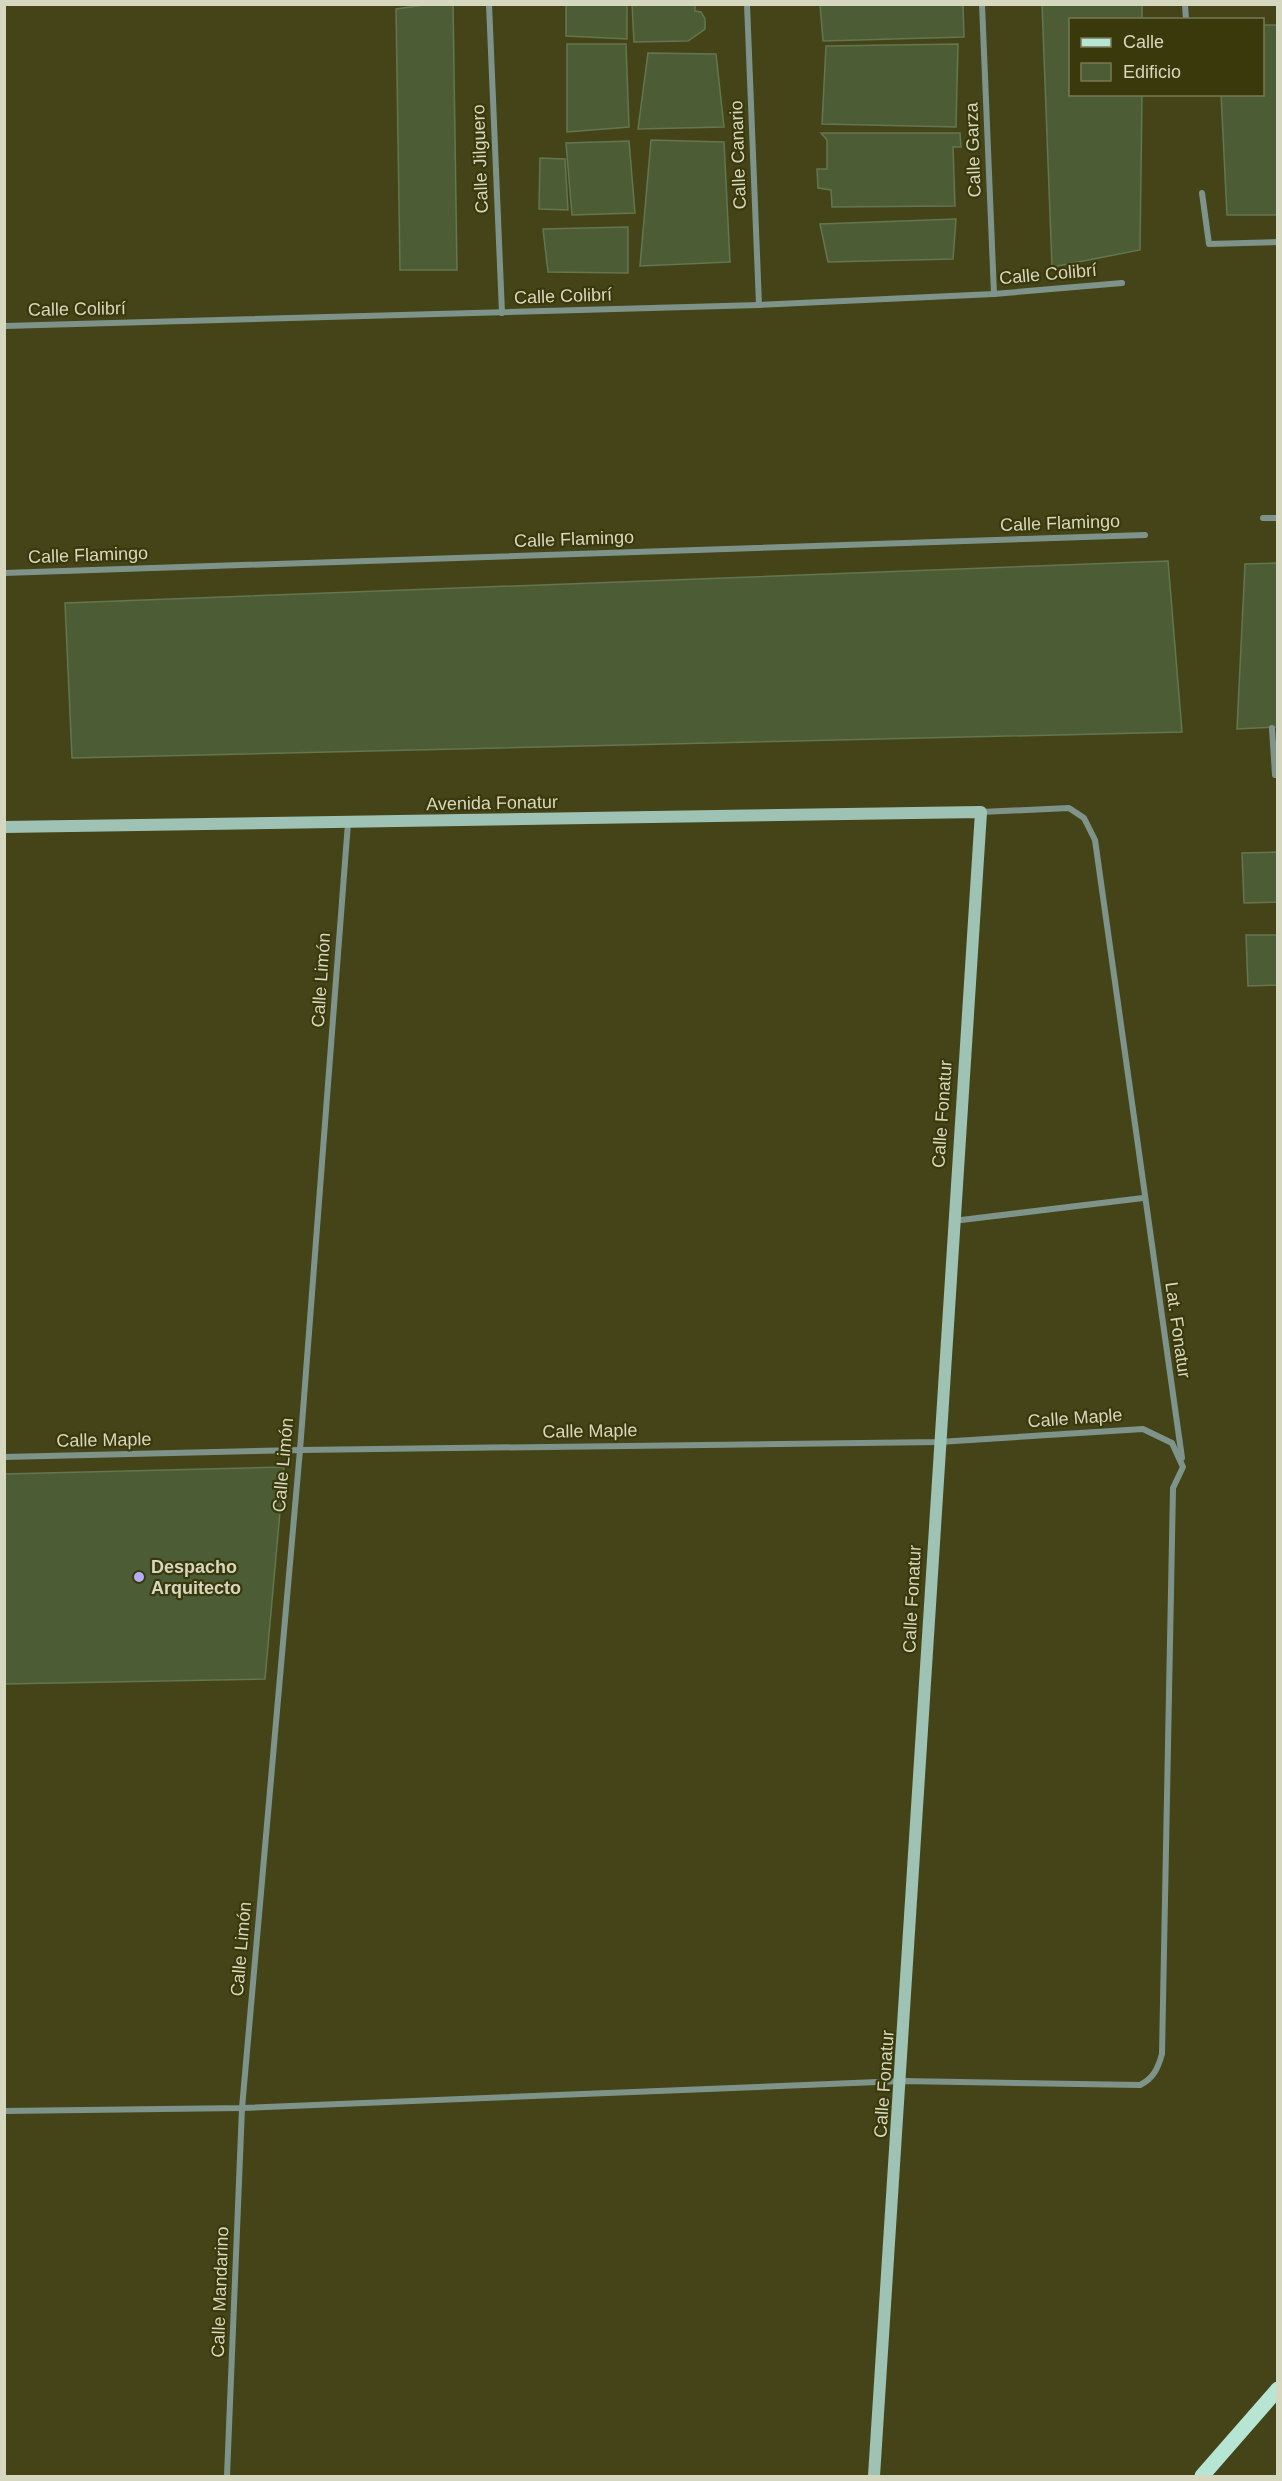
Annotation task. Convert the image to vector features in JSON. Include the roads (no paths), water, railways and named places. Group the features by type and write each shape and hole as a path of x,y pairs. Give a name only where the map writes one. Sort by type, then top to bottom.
{"main road":[{"name":"Avenida Fonatur","path":"4,827 981,812"},
{"name":"Calle Fonatur","path":"874,2476 902,2081 939,1442 981,812"},
{"path":"1202,2476 1278,2389"}],"street":[{"name":"Calle Jilguero","path":"489,4 502,313"},
{"name":"Calle Canario","path":"747,4 759,305"},
{"name":"Calle Garza","path":"982,4 994,294"},
{"path":"1202,193 1209,244 1278,242"},
{"name":"Calle Colibrí","path":"4,326 759,305 994,294 1122,283"},
{"path":"1263,518 1278,518"},
{"name":"Calle Flamingo","path":"4,573 1145,535"},
{"path":"1272,728 1275,775 1278,775"},
{"name":"Lat. Fonatur","path":"981,812 1069,808 1084,818 1095,840 1143,1198 1183,1467"},
{"name":"Calle Limón","path":"242,2108 300,1450 348,823"},
{"path":"953,1221 1143,1198"},
{"name":"Calle Maple","path":"4,1457 300,1450 939,1442 1143,1429 1172,1443 1183,1467"},
{"path":"4,2111 242,2108 902,2081 1140,2085 1150,2079 1158,2067 1162,2054 1173,1488 1183,1467"},
{"name":"Calle Mandarino","path":"227,2476 242,2108"}],"place":[{"name":"Despacho Arquitecto","path":"139,1577"}]}
